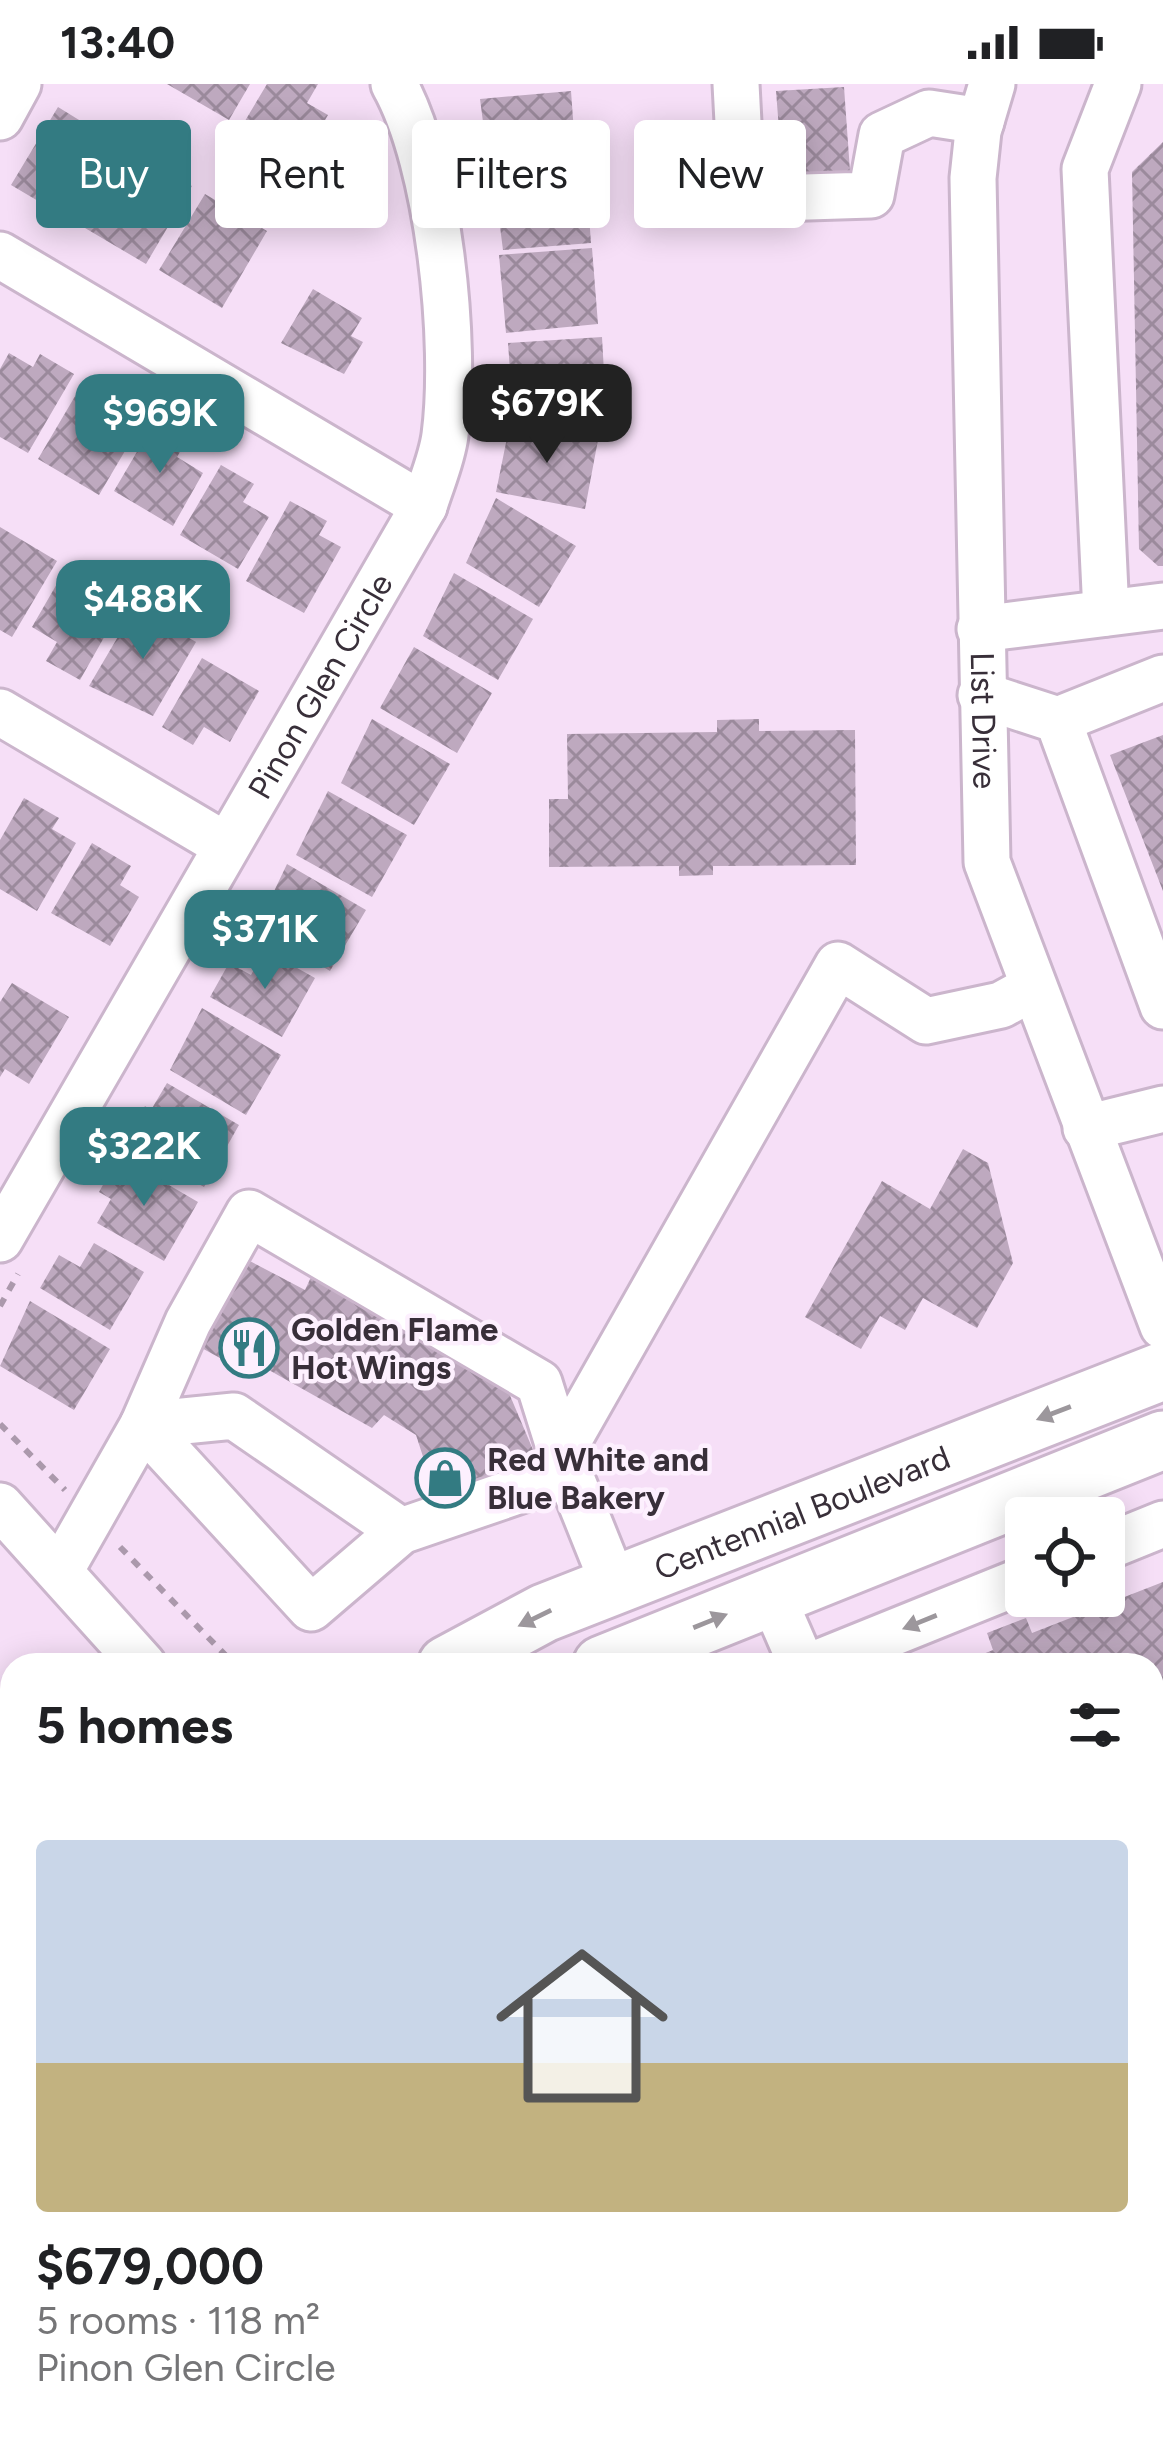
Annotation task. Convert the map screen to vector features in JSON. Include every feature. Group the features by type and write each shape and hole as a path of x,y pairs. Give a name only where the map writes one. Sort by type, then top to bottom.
{"main road":[{"name":"Centennial Boulevard","path":"469,1653 544,1612 1163,1371"},
{"name":"Centennial Boulevard","path":"632,1653 1163,1440"}],"street":[{"path":"0,117 18,84"},
{"name":"Pinon Glen Circle","path":"0,1239 16,1174 225,845 424,506 445,440 446,336 430,183 416,131 394,84"},
{"path":"736,84 742,200 871,195 882,135 929,113 987,103"},
{"path":"1106,613 1085,169 1118,84"},
{"name":"List Drive","path":"987,103 973,178 988,862 1163,1326"},
{"path":"0,256 424,506"},
{"path":"980,629 1163,605"},
{"path":"981,695 1058,720 1163,678"},
{"path":"0,712 225,845"},
{"path":"1058,720 1163,1006"},
{"path":"143,1425 311,1608 401,1531 566,1463 838,965 926,1021 1001,1005 1032,988"},
{"path":"1086,1128 1163,1109"},
{"path":"60,1571 143,1425 188,1322 249,1213 539,1383 614,1585"},
{"path":"143,1425 234,1416 401,1531"},
{"path":"0,1506 132,1653"},
{"path":"1125,1539 1163,1524"},
{"path":"843,1653 1005,1587"},
{"path":"772,1597 797,1653"}],"building":[{"path":"167,84 250,84 229,120"},
{"path":"267,84 318,84 307,103 328,115 325,120 246,120"},
{"path":"844,87 850,171 806,175 806,120 778,120 776,91"},
{"path":"571,91 573,120 483,120 480,99"},
{"path":"58,107 79,120 50,120"},
{"path":"1163,142 1163,566 1158,566 1139,549 1132,172"},
{"path":"36,144 36,200 11,185"},
{"path":"205,194 215,200 215,228 267,231 222,308 159,270 184,228 191,228 191,217"},
{"path":"85,228 167,228 146,264"},
{"path":"500,228 590,228 591,243 503,250"},
{"path":"592,248 598,324 506,333 499,255"},
{"path":"313,289 362,318 351,336 363,342 344,374 281,343"},
{"path":"602,337 606,408 530,413 528,383 511,385 508,343"},
{"path":"9,353 33,367 40,354 74,374 28,453 0,437 0,369"},
{"path":"84,381 145,417 99,495 38,459"},
{"path":"155,421 187,440 177,457 203,473 173,526 114,491"},
{"path":"510,423 598,440 585,509 496,492"},
{"path":"221,465 254,484 243,502 269,517 238,569 180,535"},
{"path":"496,498 576,546 539,607 466,563"},
{"path":"290,501 327,521 319,535 341,547 304,613 246,581"},
{"path":"0,527 57,561 12,637 0,630"},
{"path":"454,573 533,619 498,680 423,636"},
{"path":"62,575 120,609 80,680 46,661 57,642 32,627"},
{"path":"136,606 196,642 153,716 89,686"},
{"path":"414,647 492,693 457,753 380,708"},
{"path":"202,658 259,691 230,742 204,727 193,745 162,727"},
{"path":"372,719 450,764 414,825 341,783"},
{"path":"759,719 759,731 855,730 856,865 713,866 713,875 679,876 679,866 549,867 549,799 568,799 567,734 717,732 717,720"},
{"path":"1163,735 1163,891 1110,755"},
{"path":"328,791 407,835 372,897 296,855"},
{"path":"24,798 59,818 52,829 76,843 37,911 0,889 0,840"},
{"path":"92,843 131,866 120,885 139,897 110,946 51,913"},
{"path":"287,864 366,910 330,971 257,927"},
{"path":"265,950 315,978 282,1037 210,997 229,963 251,975"},
{"path":"12,983 69,1017 29,1084 5,1069 0,1077 0,1002"},
{"path":"202,1008 281,1055 246,1115 170,1070"},
{"path":"167,1083 239,1125 204,1187 124,1141 145,1106 151,1110"},
{"path":"963,1149 988,1163 1013,1263 977,1328 923,1298 905,1330 880,1316 861,1349 805,1317 882,1181 930,1209"},
{"path":"119,1156 198,1202 164,1261 97,1223 111,1199 99,1192"},
{"path":"94,1243 144,1272 110,1330 40,1288 59,1255 80,1267"},
{"path":"246,1259 305,1290 311,1277 506,1386 539,1464 439,1506 416,1435 384,1415 372,1428 260,1365 253,1376 198,1346"},
{"path":"30,1301 110,1349 74,1410 0,1366"},
{"path":"1163,1582 1163,1653 986,1653 993,1650 987,1633 1026,1618 1032,1633 1073,1617 1125,1617 1125,1597"}],"place":[{"name":"Golden Flame Hot Wings","path":"249,1348"},
{"name":"Red White and Blue Bakery","path":"445,1478"}]}
